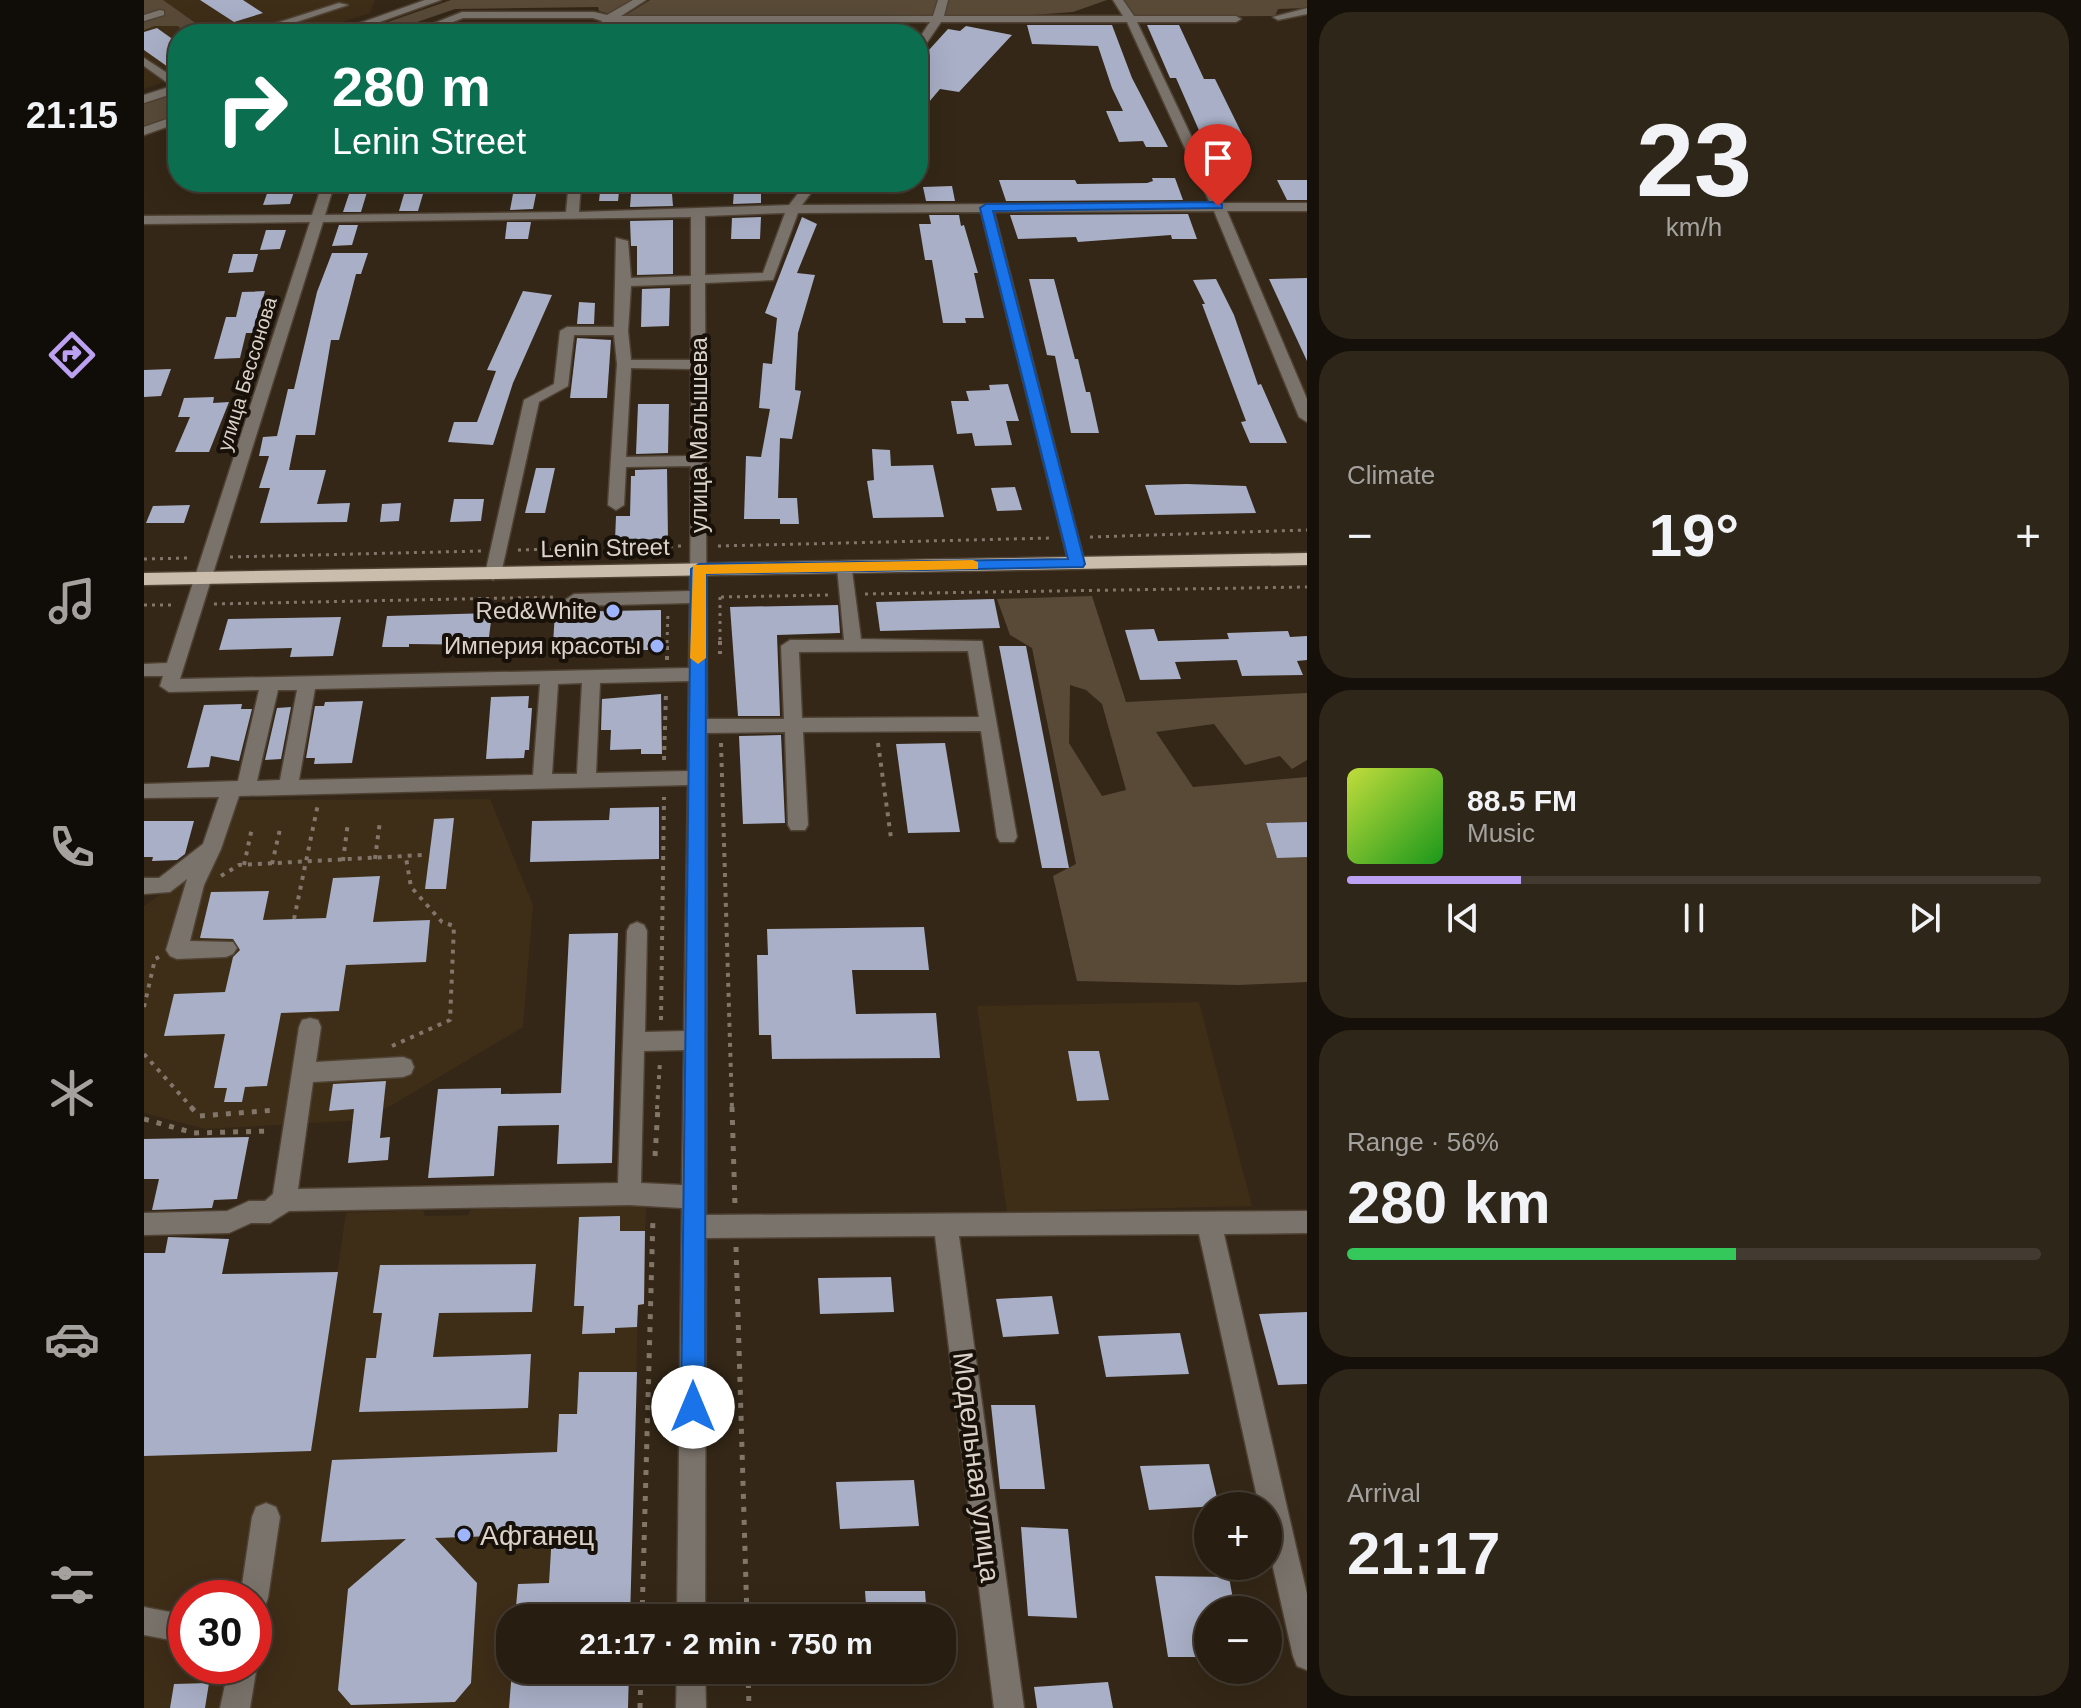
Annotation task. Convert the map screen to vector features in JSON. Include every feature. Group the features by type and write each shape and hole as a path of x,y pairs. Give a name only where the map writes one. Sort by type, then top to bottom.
{"main road":[{"name":"Lenin Street","path":"144,579 493,574 699,558 845,567 1307,559"}],"street":[{"path":"378,24 387,0"},
{"path":"364,24 436,0"},
{"path":"607,24 608,19 641,0"},
{"path":"928,34 938,19 943,0"},
{"path":"1064,19 1118,0 1130,18 1218,206 1307,417"},
{"path":"281,24 343,5"},
{"path":"1278,17 1307,11"},
{"path":"144,18 160,13"},
{"path":"439,24 462,15 594,15 608,19 1236,19"},
{"path":"144,61 168,79"},
{"path":"144,99 168,90"},
{"path":"144,131 168,123"},
{"name":"улица Бессонова","path":"174,669 326,192"},
{"path":"572,216 574,192"},
{"path":"624,282 768,277 793,209 806,192"},
{"path":"144,220 572,216 793,209 1307,207"},
{"path":"986,208 1077,564"},
{"name":"улица Малышева","path":"691,1604 697,778 709,726 709,597 699,558 698,213"},
{"path":"616,505 624,364 621,241"},
{"path":"493,574 532,400 561,386 567,331 621,331"},
{"path":"624,364 700,365"},
{"path":"618,462 700,461"},
{"path":"845,567 853,646"},
{"path":"574,600 709,597"},
{"path":"798,825 790,646 976,645 1007,837"},
{"path":"144,670 174,669 169,686 591,677 709,671"},
{"path":"586,782 591,677"},
{"path":"542,783 549,678"},
{"path":"288,787 307,683"},
{"path":"226,948 177,950 194,885 239,788 270,684"},
{"path":"709,726 989,724"},
{"path":"144,791 697,778"},
{"path":"144,886 163,886 211,849"},
{"path":"629,1194 637,931"},
{"path":"284,1200 310,1027"},
{"path":"634,1042 695,1040"},
{"path":"303,1073 403,1067"},
{"path":"144,1224 229,1222 249,1212 270,1212 284,1200 629,1194 694,1197"},
{"path":"694,1227 1307,1222"},
{"path":"1209,1223 1307,1656"},
{"name":"Модельная улица","path":"946,1226 1009,1708"},
{"path":"257,1580 266,1517"},
{"path":"144,1621 168,1626"},
{"path":"235,1708 240,1684"},
{"path":"691,1684 691,1708"}],"path":[{"path":"144,559 498,551 699,558 1070,537 1307,530"},
{"path":"709,671 709,597 1307,587"},
{"path":"144,605 570,597 574,600"},
{"path":"876,725 891,838"},
{"path":"709,726 735,1228 747,1604"},
{"path":"294,919 322,787"},
{"path":"375,859 380,821"},
{"path":"343,861 348,822"},
{"path":"244,865 252,828"},
{"path":"272,864 280,829"},
{"path":"194,885 207,885 244,865 423,855"},
{"path":"380,1051 450,1020 454,926 442,922 411,887 406,858"},
{"path":"144,1007 155,959 177,950"},
{"path":"144,1054 199,1116 297,1120"},
{"path":"144,1119 194,1133 297,1120"},
{"path":"640,1708 641,1684"},
{"path":"748,1684 749,1708"}],"shaded area":[{"path":"144,0 375,0 370,13 336,24 168,24 168,81 144,89"},
{"path":"144,0 163,0 197,24 168,24 144,30"},
{"path":"451,0 634,0 610,14 599,11 598,7 455,9 411,24 385,23"},
{"path":"650,0 1107,0 1073,12 1019,16 621,18"},
{"path":"1124,0 1307,0 1307,8 1278,9 1275,16 1135,17"},
{"path":"168,95 168,118 144,126 144,103"},
{"path":"1092,596 1126,702 1307,693 1307,760 1292,769 1280,756 1245,765 1214,724 1156,732 1193,787 1307,777 1307,822 1266,824 1277,857 1307,857 1307,982 1239,985 1077,981 1053,876 1076,864 1032,648 1010,635 997,599","holes":["1070,685 1086,690 1102,704 1126,790 1102,796 1069,743"]},
{"path":"490,799 533,905 523,1027 367,1120 206,1129 144,1113 144,906 221,852 234,800"},
{"path":"1199,1002 1252,1206 1007,1212 977,1006"},
{"name":"Афганец","path":"646,1206 644,1305 638,1306 630,1604 496,1604 496,1684 629,1684 628,1708 144,1708 144,1456 324,1362 346,1213 423,1210 425,1216 468,1215 472,1208"}],"building":[{"path":"200,0 243,0 263,13 234,22"},
{"path":"1027,25 1112,25 1132,78 1168,147 1146,147 1143,141 1119,142 1106,111 1123,111 1098,46 1032,44"},
{"path":"1147,25 1179,25 1204,79 1215,79 1247,144 1205,144 1176,78 1170,78"},
{"path":"966,26 1012,35 959,92 940,89 928,103 928,51 948,29 960,31"},
{"path":"157,28 168,36 168,67 144,50 144,32"},
{"path":"1152,178 1175,178 1183,200 1006,201 999,180 1075,180 1077,184 1147,183 1153,181"},
{"path":"1277,180 1307,180 1307,200 1287,200"},
{"path":"952,186 955,201 926,201 924,192 928,192 928,187"},
{"path":"268,192 294,192 290,204 263,205"},
{"path":"350,192 367,192 361,212 343,212"},
{"path":"600,192 619,192 618,201 599,201"},
{"path":"734,192 761,192 761,203 733,204"},
{"path":"404,194 423,194 418,211 399,211"},
{"path":"513,194 536,194 533,209 510,210"},
{"path":"631,194 672,194 673,206 630,207"},
{"path":"1188,214 1197,239 1172,239 1171,235 1078,242 1076,237 1018,239 1010,215"},
{"path":"929,215 959,215 978,273 974,273 984,318 965,318 966,323 943,323 932,260 925,260 919,224 931,224"},
{"path":"761,217 760,239 731,239 732,218"},
{"path":"802,217 817,224 797,273 815,275 798,333 795,390 801,391 792,439 780,438 778,498 797,498 799,524 780,524 780,519 744,519 746,456 761,457 770,409 759,408 763,363 772,364 777,318 765,313"},
{"path":"673,220 673,274 637,275 637,246 631,246 630,221"},
{"path":"507,222 531,222 528,239 505,239"},
{"path":"339,225 358,225 352,245 332,246"},
{"path":"266,230 286,230 280,249 260,250"},
{"path":"332,253 368,253 361,274 356,274 339,340 331,340 315,435 296,435 289,470 326,470 317,504 350,503 347,522 260,523 270,488 259,488 269,456 259,456 263,437 277,436 288,389 294,389 317,292"},
{"path":"233,254 258,254 253,272 228,273"},
{"path":"1307,278 1307,361 1269,279"},
{"path":"1029,279 1054,279 1075,359 1078,359 1086,392 1090,392 1099,433 1071,433 1055,356 1047,355"},
{"path":"1216,279 1234,315 1258,385 1261,384 1287,443 1250,443 1241,422 1246,421 1202,304 1205,304 1193,280"},
{"path":"670,288 669,326 641,327 642,289"},
{"path":"265,291 253,333 246,333 240,358 214,359 226,317 236,317 242,292"},
{"path":"523,291 552,295 513,383 493,445 448,442 454,422 477,422 496,371 487,370"},
{"path":"579,302 595,303 594,324 577,324"},
{"path":"577,338 611,340 607,398 570,398"},
{"path":"171,369 161,396 144,397 144,370"},
{"path":"1008,384 1019,421 1006,421 1012,445 975,446 972,433 957,434 951,401 969,401 966,391 990,390 989,385"},
{"path":"214,397 213,403 229,402 209,452 175,452 190,417 178,417 184,398"},
{"path":"638,404 669,404 668,453 636,454"},
{"path":"872,449 890,450 891,466 933,465 944,517 873,518 867,481 874,480"},
{"path":"536,468 555,468 545,513 525,513"},
{"path":"667,469 668,539 615,540 616,516 630,516 631,476 635,476 635,470"},
{"path":"1145,485 1246,486 1256,513 1155,515"},
{"path":"1015,487 1022,510 997,511 991,488"},
{"path":"454,499 484,499 481,521 450,522"},
{"path":"401,503 399,521 380,522 382,504"},
{"path":"190,505 184,523 146,523 153,506"},
{"path":"994,599 1000,628 880,631 876,602"},
{"path":"838,605 840,633 777,635 780,716 738,716 730,607"},
{"path":"661,610 661,650 623,650 624,642 553,644 555,612"},
{"path":"492,613 488,645 409,644 409,647 382,647 387,616"},
{"path":"341,617 333,656 290,657 292,648 219,650 228,619"},
{"path":"1154,629 1158,641 1229,639 1227,633 1288,631 1290,637 1307,636 1307,660 1297,661 1303,675 1242,676 1237,660 1175,662 1181,679 1140,680 1125,630"},
{"path":"999,646 1026,646 1069,868 1042,868"},
{"path":"661,694 662,754 641,754 641,749 610,750 611,730 601,730 602,699"},
{"path":"529,696 528,708 532,708 529,750 525,750 524,758 486,759 491,697"},
{"path":"363,701 352,763 314,764 315,758 306,758 315,706 324,706 325,702"},
{"path":"242,704 241,709 252,709 239,761 211,756 209,767 187,768 204,705"},
{"path":"291,707 281,759 265,760 277,708"},
{"path":"781,735 785,823 743,824 739,736"},
{"path":"945,743 960,832 908,833 896,744"},
{"path":"659,807 659,859 530,862 532,821 609,820 610,808"},
{"path":"454,818 446,889 425,889 434,819"},
{"path":"144,821 194,821 185,854 177,860 152,861 153,857 144,857"},
{"path":"1307,822 1307,857 1277,858 1266,823"},
{"path":"380,876 373,922 430,920 426,962 346,965 339,1011 281,1013 267,1086 245,1087 242,1102 224,1102 227,1088 214,1088 225,1034 164,1036 174,994 225,992 233,957 240,950 233,939 200,938 211,892 269,891 263,920 326,918 333,878"},
{"path":"924,927 929,970 852,970 856,1014 936,1013 940,1058 772,1059 771,1035 759,1035 757,955 768,955 767,929"},
{"path":"618,933 612,1163 557,1164 559,1125 498,1126 494,1176 428,1178 438,1089 501,1088 501,1094 561,1093 569,934"},
{"path":"1068,1051 1099,1051 1109,1100 1077,1101"},
{"path":"386,1081 380,1138 390,1137 388,1160 348,1163 354,1109 329,1111 333,1084"},
{"path":"249,1137 237,1199 214,1200 212,1208 152,1210 159,1179 144,1179 144,1139"},
{"path":"620,1216 620,1231 645,1231 644,1304 638,1305 637,1327 615,1328 615,1333 582,1334 584,1306 574,1306 579,1217"},
{"path":"168,1237 229,1239 222,1274 338,1272 311,1451 144,1456 144,1253 165,1253"},
{"path":"536,1264 532,1312 439,1313 433,1357 531,1354 528,1408 359,1412 366,1358 376,1358 382,1313 373,1313 380,1265"},
{"path":"891,1277 894,1312 820,1314 818,1278"},
{"path":"1052,1296 1059,1334 1003,1337 996,1299"},
{"path":"1307,1312 1307,1384 1278,1385 1259,1314"},
{"path":"1180,1333 1189,1374 1106,1377 1098,1336"},
{"path":"579,1372 637,1372 630,1604 516,1604 518,1584 549,1583 552,1534 435,1538 477,1583 471,1683 455,1702 351,1705 338,1690 348,1589 406,1539 321,1542 332,1460 557,1452 559,1414 577,1414"},
{"path":"991,1405 1035,1405 1045,1489 1000,1489"},
{"path":"1209,1464 1216,1492 1194,1492 1194,1507 1149,1510 1140,1466"},
{"path":"914,1480 919,1526 840,1529 836,1482"},
{"path":"1021,1527 1068,1529 1077,1618 1028,1616"},
{"path":"1155,1576 1230,1580 1232,1596 1194,1596 1194,1657 1168,1657"},
{"path":"865,1591 925,1591 926,1604 866,1604"},
{"path":"1108,1682 1113,1708 1037,1708 1034,1687"},
{"path":"174,1684 209,1684 205,1708 170,1708"},
{"path":"511,1684 629,1684 628,1708 509,1708"}],"slow traffic":[{"path":"698,658 699,569 973,565"}],"place":[{"name":"Red&White","path":"613,611"},
{"name":"Империя красоты","path":"657,646"},
{"name":"Афганец","path":"464,1535"}],"route":[{"path":"693,1407 699,569 1077,564 986,208 1218,206"}]}
